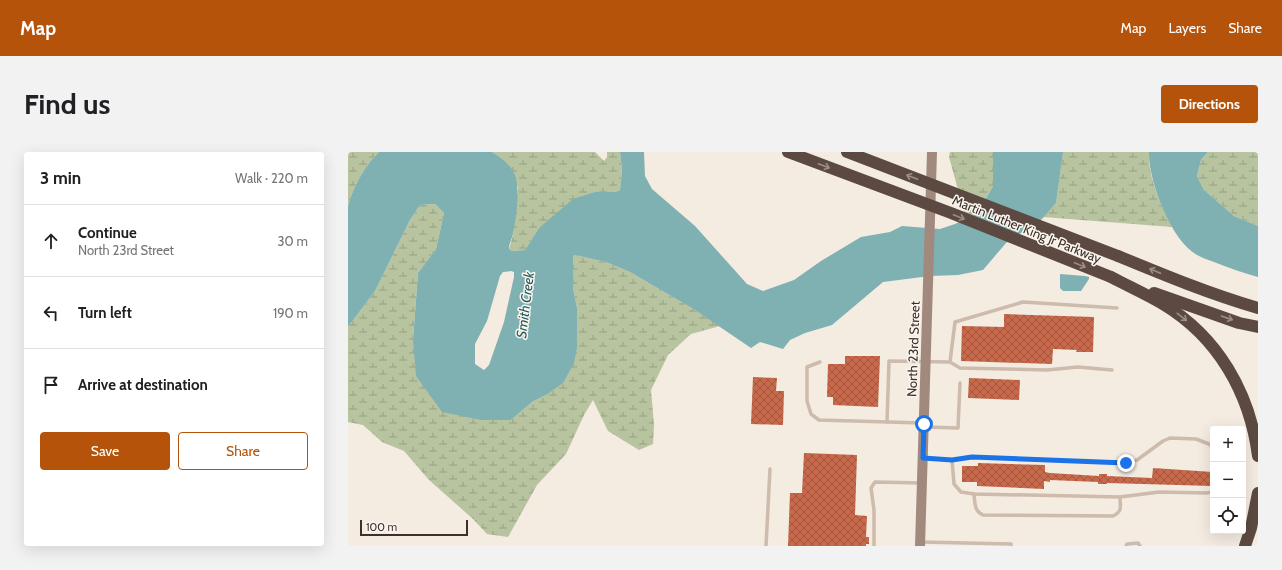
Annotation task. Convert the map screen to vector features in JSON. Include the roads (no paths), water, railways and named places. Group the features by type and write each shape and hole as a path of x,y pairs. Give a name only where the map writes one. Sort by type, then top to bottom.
{"highway":[{"name":"Martin Luther King Jr Parkway","path":"788,152 1111,277 1239,322 1258,327"},
{"name":"Martin Luther King Jr Parkway","path":"847,152 1182,282 1258,308"},
{"path":"1111,277 1168,308 1196,329 1209,342 1236,381 1246,402 1258,456"},
{"path":"1245,546 1251,528 1258,492"}],"main road":[{"name":"North 23rd Street","path":"920,544 932,152"}],"lane":[{"path":"950,362 955,322 1023,302 1118,308"},
{"path":"887,422 889,361 950,362 960,368 1047,370 1078,367 1112,370"},
{"path":"820,362 807,367 807,401 811,414 819,420 887,422 958,428 960,383"},
{"path":"923,458 952,460 972,457 1126,463 1137,460 1163,441 1170,438 1196,439 1210,445"},
{"path":"952,460 954,484 962,492 974,494 1120,497 1159,492 1210,492"},
{"path":"766,546 770,469"},
{"path":"874,546 874,510 871,488 875,482 922,483"},
{"path":"974,494 975,508 978,513 984,515 1113,516 1119,513 1121,509 1120,497"},
{"path":"1126,546 1127,544 1138,543 1140,546"},
{"path":"920,544 1011,544 1011,546"}],"water":[{"name":"Smith Creek","path":"379,152 492,152 495,154 510,167 516,179 518,194 513,234 509,245 509,249 512,251 525,250 539,228 573,199 595,192 615,192 620,190 622,170 620,152 644,152 645,176 652,189 695,226 747,284 763,291 794,280 821,261 861,237 890,232 902,226 940,229 955,224 978,213 993,186 993,152 1063,152 1056,203 1042,219 1006,243 983,270 958,275 930,276 883,282 832,325 805,333 790,340 783,349 760,342 751,348 695,310 630,272 606,262 575,255 573,257 573,288 577,308 577,347 574,363 563,383 546,395 532,402 511,420 481,420 442,412 416,376 413,340 418,273 436,249 444,213 435,204 420,205 410,220 375,291 348,327 348,206 360,177","holes":["503,272 514,272 504,322 489,365 484,370 475,364 475,344 487,321 500,276"]},
{"path":"1149,152 1208,152 1201,160 1197,176 1204,190 1234,216 1258,226 1258,277 1203,258 1187,248 1170,224 1163,209 1152,178"},
{"path":"1060,274 1085,276 1089,277 1089,279 1081,291 1063,291 1060,288"}]}
